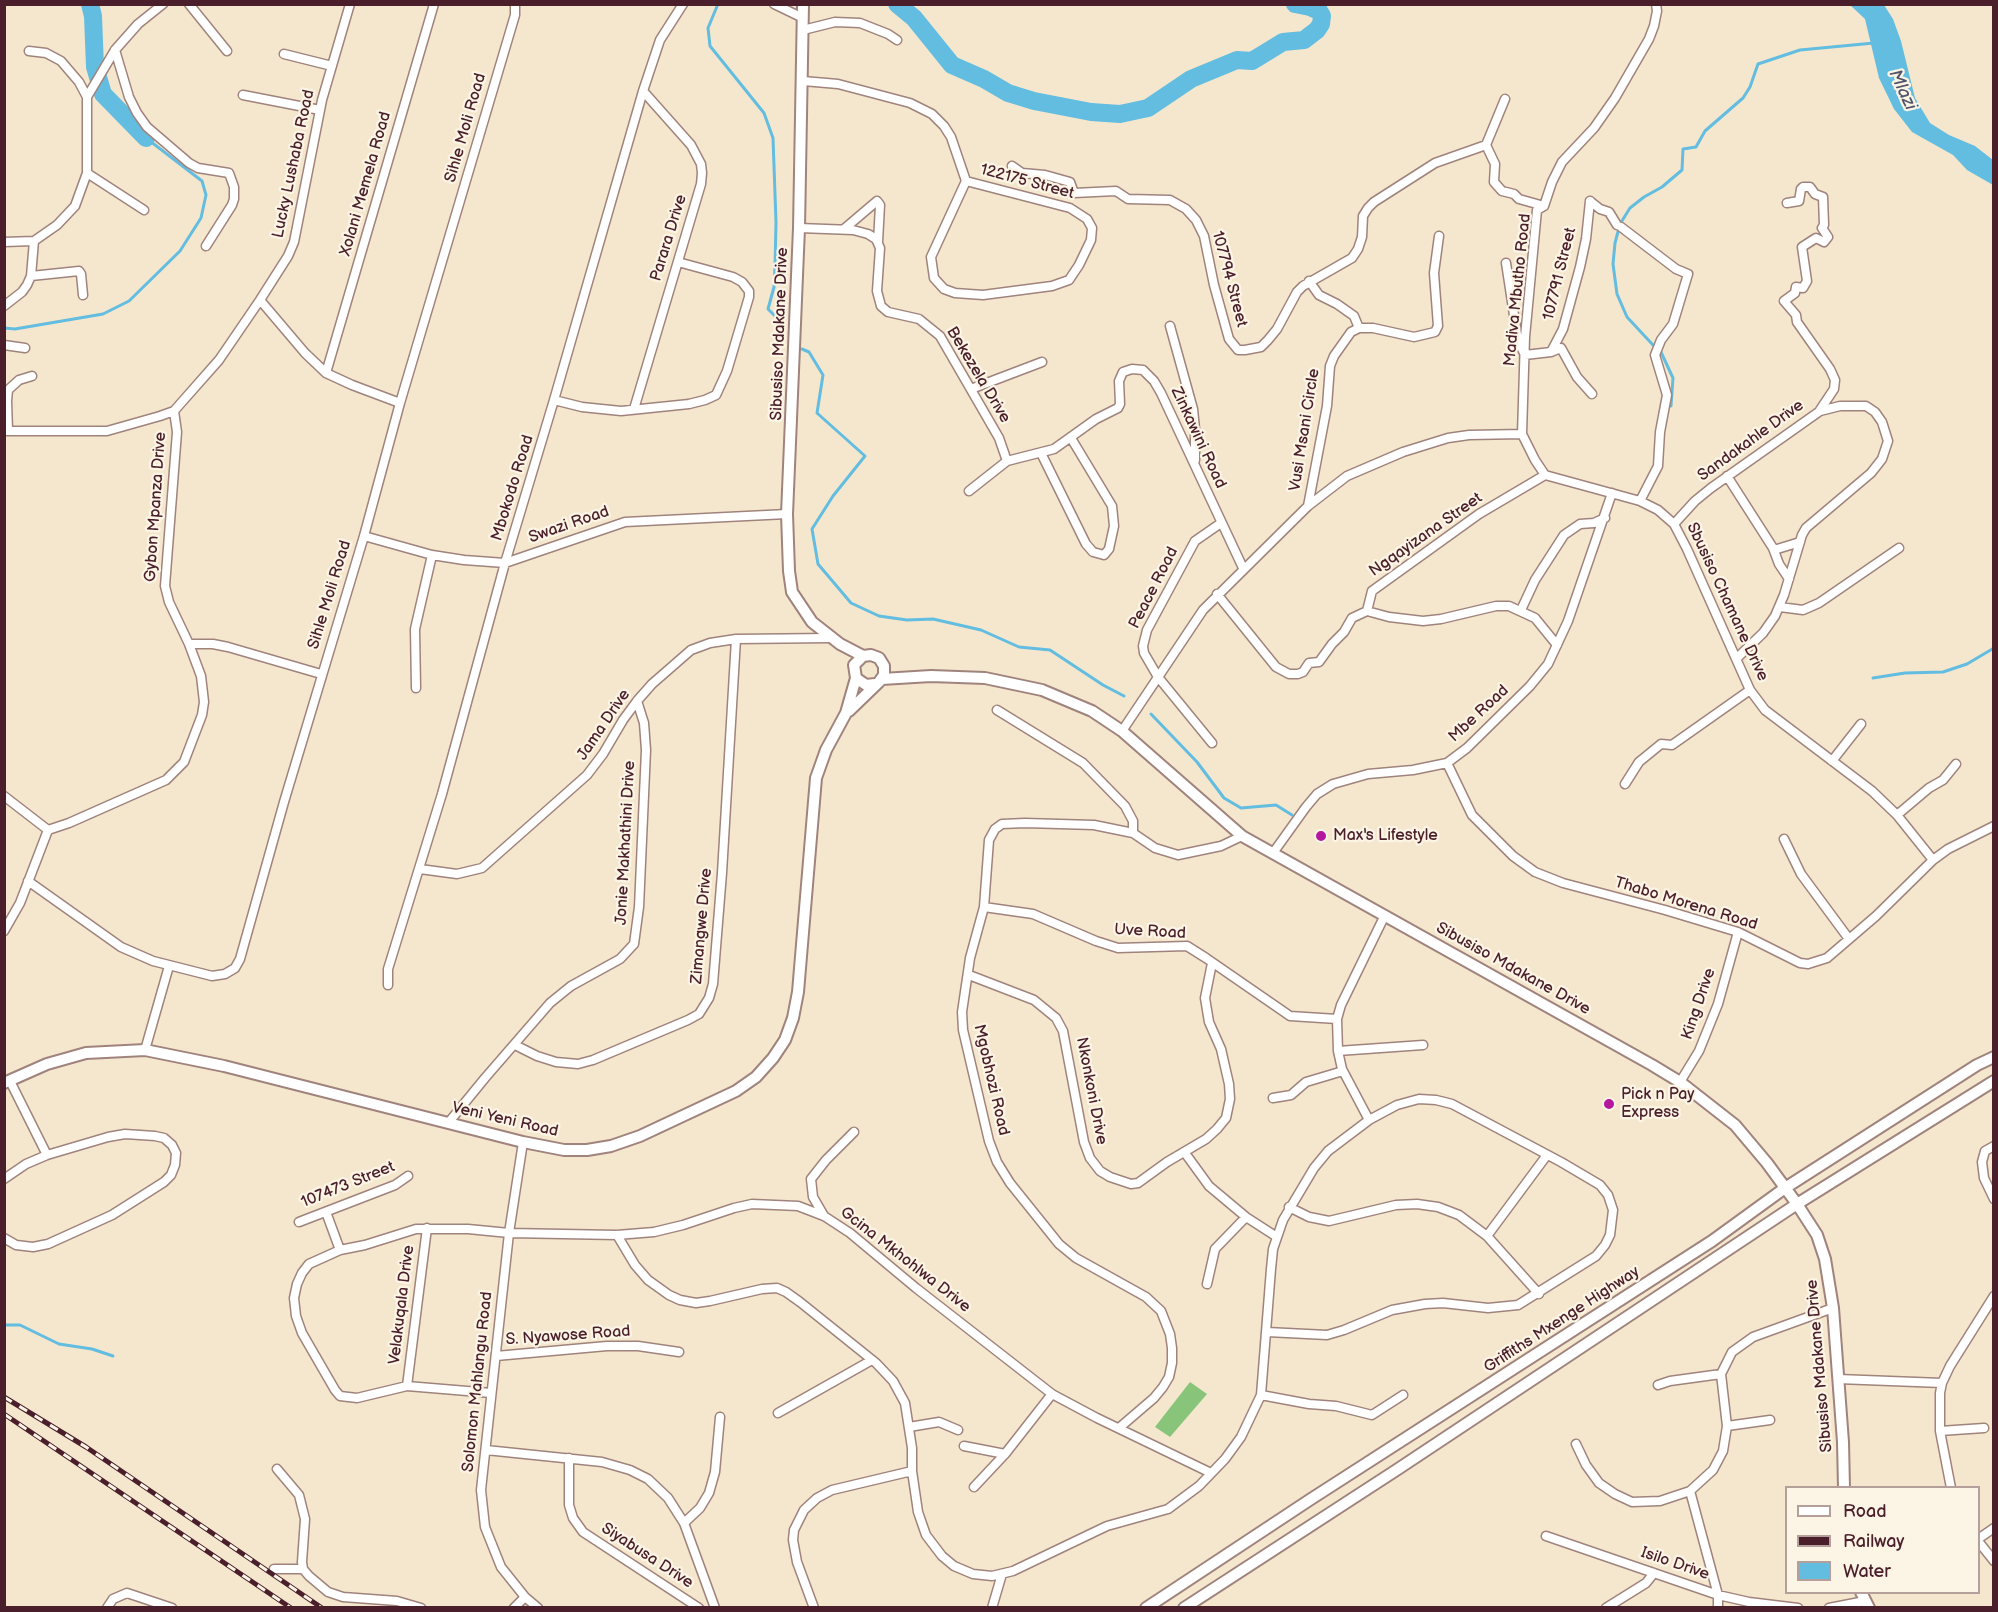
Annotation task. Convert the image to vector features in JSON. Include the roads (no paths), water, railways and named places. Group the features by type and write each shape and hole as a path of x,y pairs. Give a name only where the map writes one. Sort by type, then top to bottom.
{"street":[{"path":"4,242 34,241 57,225 75,206 87,173 89,93 115,50 138,24 163,4"},
{"path":"189,4 227,51"},
{"name":"Lucky Lushaba Road","path":"174,411 219,360 288,256 294,242 320,110 350,4"},
{"name":"Xolani Memela Road","path":"326,373 434,4"},
{"name":"Mbokodo Road","path":"388,986 388,969 420,869 505,563 643,91 660,40 683,4"},
{"path":"774,4 803,18"},
{"name":"Sibusiso Mdakane Drive","path":"803,4 799,228 787,514 788,549 792,592 802,610 812,622 835,641 863,656"},
{"name":"Madiva Mbutho Road","path":"1522,434 1525,337 1537,210 1544,206 1562,162 1605,114 1649,39 1657,11 1656,4"},
{"name":"Sihle Moli Road","path":"28,881 121,947 170,966 212,976 225,974 235,968 240,959 517,6"},
{"path":"803,30 835,22 860,23 897,40"},
{"path":"115,50 129,97 147,128 198,168 229,173 234,187 232,206 206,246"},
{"path":"29,51 46,52 61,61 89,93"},
{"path":"284,54 332,66"},
{"name":"122175 Street","path":"803,81 838,84 910,103 932,114 944,126 951,137 966,181 931,257 934,278 944,289 955,293 983,295 1052,286 1069,280 1091,240 1092,228 1087,219 1070,208 966,181"},
{"name":"Parara Drive","path":"634,409 701,184 701,164 691,145 643,91"},
{"path":"243,95 320,110"},
{"path":"1505,99 1486,145 1495,164 1494,182 1502,191 1514,194 1519,199 1544,206"},
{"name":"107794 Street","path":"1012,166 1022,173 1045,175 1070,182 1074,193 1116,191 1128,199 1170,200 1186,209 1196,220 1204,236 1214,285 1229,339 1238,350 1253,349 1265,344 1277,329 1297,291 1309,281 1339,267 1352,258 1362,237 1363,216 1374,202 1435,163 1486,145"},
{"path":"87,173 144,210"},
{"path":"1787,202 1799,201 1803,187 1810,187 1815,194 1823,197 1824,225 1822,228 1828,237 1824,242 1816,238 1802,247 1807,281 1803,288 1796,287 1795,293 1784,301 1796,315 1797,322 1830,369 1835,380 1834,389 1820,411"},
{"path":"844,229 876,201 880,205 878,243"},
{"name":"107791 Street","path":"1551,352 1563,329 1580,267 1590,201 1600,209 1609,212 1619,226 1676,269 1688,274 1673,324 1661,340 1655,355 1667,394 1660,432 1658,466 1640,501"},
{"path":"799,228 844,229 868,234 878,243"},
{"path":"1309,281 1319,295 1338,304 1354,316 1359,328 1373,328 1414,337 1435,332 1438,326 1434,267 1439,236"},
{"path":"4,306 22,292 31,276 34,241"},
{"name":"Bekezela Drive","path":"878,243 877,291 881,306 888,312 919,319 939,336 999,438 1008,461"},
{"path":"554,400 605,410 689,404 716,395 725,377 749,297 746,286 733,277 678,262"},
{"path":"1506,263 1518,340 1525,355 1551,352 1561,348 1577,377 1592,394"},
{"path":"31,276 79,271 83,295"},
{"path":"260,300 305,353 326,373 400,403"},
{"path":"1170,326 1193,409 1195,463"},
{"name":"Vusi Msani Circle","path":"1308,506 1327,406 1330,366 1334,356 1351,332 1359,328"},
{"path":"4,345 25,348"},
{"path":"971,389 1042,362"},
{"name":"Zinkawini Road","path":"969,491 1008,461 1054,449 1096,419 1118,408 1120,404 1119,381 1123,372 1143,370 1154,381 1243,568"},
{"path":"32,376 19,380 8,390 6,431 107,431 174,411"},
{"name":"Sandakahle Drive","path":"1674,524 1695,501 1727,476 1820,411 1840,406 1866,406 1875,412 1882,422 1887,435 1887,447 1882,459 1871,473 1811,523 1802,535 1779,607 1763,633 1737,658"},
{"name":"Gybon Mpanza Drive","path":"48,830 166,780 184,762 202,715 204,702 201,676 169,602 165,586 177,432 174,411"},
{"path":"1122,731 1203,610 1217,594 1308,506 1347,476 1403,452 1448,438 1469,435 1522,434 1545,475"},
{"path":"1041,453 1086,544 1098,555 1104,555 1109,549 1114,526 1112,506 1071,438"},
{"name":"Sbusiso Chamane Drive","path":"1545,475 1640,501 1658,510 1674,524 1750,690 1765,710 1872,791 1897,815 1933,860"},
{"name":"Ngqayizana Street","path":"1217,594 1276,667 1294,675 1303,672 1309,663 1319,662 1344,632 1352,618 1367,611 1372,591 1479,514 1545,475"},
{"path":"1727,476 1774,550 1779,564 1789,579"},
{"name":"Mbe Road","path":"1273,853 1317,794 1333,784 1368,774 1413,770 1447,763 1467,748 1530,686 1548,664 1568,621 1612,493"},
{"name":"Swazi Road","path":"363,536 432,555 505,563 625,522 787,514"},
{"path":"1521,610 1535,580 1564,535 1580,524 1594,523 1605,518"},
{"name":"Peace Road","path":"1212,742 1158,677 1143,649 1145,634 1195,541 1221,522"},
{"path":"1774,550 1800,542"},
{"path":"1779,607 1803,610 1819,603 1899,548"},
{"path":"416,688 415,629 432,555"},
{"path":"1367,611 1423,621 1496,606 1509,606 1535,618 1557,645"},
{"name":"Jama Drive","path":"420,869 457,874 482,868 587,775 637,701 677,659 691,650 710,643 736,639 835,641"},
{"name":"Zimangwe Drive","path":"515,1045 556,1062 578,1064 593,1060 688,1020 699,1014 709,998 713,984 722,873 736,639"},
{"name":"Sibusiso Mdakane Drive","path":"835,641 854,665"},
{"path":"189,644 213,644 321,674"},
{"path":"854,665 863,656 876,656 884,666 878,681 866,685 856,678"},
{"name":"Veni Yeni Road","path":"7,1082 47,1064 86,1053 145,1050 224,1066 523,1142 555,1148 587,1150 640,1136 736,1091 756,1077 773,1059 785,1040 793,1018 798,993 816,778 826,750 846,713 856,678 854,665"},
{"name":"Sibusiso Mdakane Drive","path":"884,666 904,674 985,678 1041,690 1092,711 1122,731 1242,836 1599,1034 1680,1082 1735,1125 1797,1204 1817,1235 1825,1259 1833,1308 1844,1486"},
{"name":"Sibusiso Mdakane Drive","path":"878,681 931,676"},
{"name":"Veni Yeni Road","path":"846,713 878,681"},
{"path":"1625,784 1645,756 1661,744 1672,745 1750,690"},
{"name":"Jonie Makhathini Drive","path":"449,1122 550,1003 571,986 620,959 634,944 639,907 646,750 644,723 637,701"},
{"path":"997,710 1083,763 1125,806 1133,821 1133,833"},
{"path":"1832,761 1861,724"},
{"name":"Thabo Morena Road","path":"1447,763 1472,815 1513,856 1535,872 1563,883 1738,932 1793,961 1808,964 1827,958 1876,916 1933,860 1948,849 1994,826"},
{"path":"1897,815 1929,788 1943,780 1956,764"},
{"path":"4,796 48,830 28,881 4,931"},
{"name":"Mgobhozi Road","path":"1119,1428 1154,1398 1168,1377 1172,1363 1172,1348 1161,1311 1146,1297 1076,1258 1059,1244 1028,1208 997,1162 989,1141 963,1030 962,1012 970,958 984,907 989,840 991,833 998,826 1026,823 1094,825 1133,833 1155,848 1178,855 1221,846 1242,836"},
{"path":"1784,839 1801,873 1849,939"},
{"name":"Uve Road","path":"984,907 1033,914 1118,948 1187,946 1290,1016 1337,1019"},
{"path":"1369,1120 1343,1071 1338,1051 1337,1019 1341,1005 1385,915"},
{"name":"King Drive","path":"1680,1082 1699,1051 1718,1004 1738,932"},
{"name":"Nkonkoni Drive","path":"969,975 1034,999 1047,1009 1061,1025 1084,1142 1090,1158 1100,1171 1120,1182 1138,1183 1218,1129 1226,1118 1230,1099 1226,1068 1221,1049 1209,1023 1205,998 1212,963"},
{"path":"145,1050 170,966"},
{"path":"1338,1051 1423,1045"},
{"name":"Griffiths Mxenge Highway","path":"1146,1608 1712,1241 1785,1188 1977,1065 1994,1057"},
{"path":"1273,1098 1291,1095 1306,1082 1343,1071"},
{"name":"Griffiths Mxenge Highway","path":"1184,1608 1797,1204 1994,1081"},
{"path":"7,1082 47,1155"},
{"path":"616,1235 635,1265 648,1280 669,1295 696,1303 777,1288 800,1302 884,1370 900,1391 905,1403 918,1512 926,1535 942,1556 954,1566 974,1574 992,1576 1013,1571 1107,1526 1168,1509 1199,1486 1241,1437 1261,1395 1271,1269 1277,1237 1289,1207 1328,1151 1369,1120 1397,1105 1419,1099 1436,1100 1468,1111 1600,1185 1608,1195 1613,1210 1613,1224 1605,1245 1596,1256 1539,1294 1518,1305 1488,1308 1443,1304 1405,1307 1377,1315 1327,1335 1267,1332"},
{"path":"824,1216 813,1197 811,1179 854,1132"},
{"path":"4,1179 26,1164 47,1155 89,1141 125,1134 164,1138 172,1144 176,1153 171,1175 164,1182 112,1215 48,1244 33,1247 16,1245 4,1238"},
{"name":"Solomon Mahlangu Road","path":"523,1142 509,1233 482,1490 485,1527 501,1567 525,1597 538,1608"},
{"path":"1994,1146 1985,1151 1982,1162 1984,1178 1994,1199"},
{"path":"1185,1153 1209,1186 1246,1217 1277,1237"},
{"path":"1487,1236 1547,1155"},
{"name":"107473 Street","path":"298,1222 395,1185 408,1176"},
{"name":"Gcina Mkhohlwa Drive","path":"407,1386 357,1398 340,1396 335,1390 302,1333 296,1316 294,1298 297,1284 309,1264 340,1250 365,1245 416,1229 616,1235 654,1232 752,1204 798,1206 824,1216 850,1233 1052,1394 1211,1473"},
{"path":"1289,1207 1309,1216 1329,1221 1396,1205 1417,1204 1438,1207 1459,1215 1487,1236 1539,1294"},
{"path":"326,1212 340,1250"},
{"path":"1207,1284 1215,1250 1246,1217"},
{"name":"Velakuqala Drive","path":"407,1386 427,1228"},
{"path":"1951,1486 1940,1431 1942,1383 1950,1366 1994,1296"},
{"path":"1576,1444 1586,1465 1599,1483 1632,1502 1660,1501 1690,1491 1713,1470 1723,1452 1727,1426 1721,1374 1732,1352 1753,1337 1833,1308"},
{"name":"S. Nyawose Road","path":"496,1356 607,1346 638,1346 679,1352"},
{"path":"778,1413 872,1360"},
{"path":"1658,1385 1670,1381 1721,1374"},
{"path":"1838,1379 1942,1383"},
{"path":"407,1386 491,1393"},
{"path":"974,1487 1005,1454 1052,1394"},
{"path":"1261,1395 1309,1404 1336,1406 1367,1415 1377,1413 1403,1395"},
{"path":"684,1523 700,1508 709,1493 716,1472 720,1417"},
{"path":"1727,1426 1770,1420"},
{"path":"909,1427 939,1422 958,1430"},
{"path":"1940,1431 1984,1428"},
{"path":"964,1446 1005,1454"},
{"path":"486,1450 612,1464 648,1479 668,1498 684,1523 715,1608"},
{"name":"Siyabusa Drive","path":"569,1458 569,1505 573,1518 583,1532 699,1608"},
{"path":"277,1469 294,1487 302,1506 305,1534 303,1569 309,1576 328,1592 343,1597 397,1601 420,1608"},
{"path":"814,1608 797,1562 793,1540 794,1530 804,1510 817,1498 832,1490 912,1471"},
{"path":"1690,1491 1718,1595 1718,1608"},
{"path":"1980,1538 1994,1528"},
{"name":"Isilo Drive","path":"1546,1536 1718,1595 1749,1602 1798,1608"},
{"path":"1980,1542 1994,1560"},
{"path":"274,1569 303,1569"},
{"path":"1606,1608 1646,1583 1654,1573"},
{"path":"992,1608 1002,1574"},
{"path":"107,1608 113,1599 127,1593 172,1608"},
{"path":"514,1608 525,1597"},
{"path":"1829,1608 1865,1600"}],"water":[{"name":"Mlazi","path":"1850,5 1884,5 1893,19 1901,41 1915,98 1930,123 1949,135 1975,146 1993,160 1993,185 1967,170 1953,155 1912,132 1894,109 1879,78 1865,19"}],"waterway":[{"path":"90,4 93,16 95,67 103,94 146,138"},
{"path":"718,4 708,28 710,46 764,113 773,138 775,267 774,287 768,309 777,318 782,336"},
{"path":"897,4 914,18 952,65 1008,93 1034,101 1091,112 1120,114 1148,108 1191,79 1237,60 1252,61 1283,42 1304,40 1317,30 1322,16 1319,11 1295,4"},
{"path":"1671,406 1673,378 1660,350 1627,317 1617,294 1613,264 1620,224 1630,208 1662,187 1682,170 1683,149 1696,147 1705,131 1743,98 1750,87 1758,64 1800,50 1874,43"},
{"path":"4,328 15,329 103,314 129,301 180,251 201,218 206,195 202,181 146,138"},
{"path":"802,349 809,352 823,375 817,413 865,456 833,496 812,529 818,564 851,603 879,616 907,620 933,619 981,630 1019,647 1050,650 1124,696"},
{"path":"1873,678 1905,673 1943,672 1967,664 1994,648"},
{"path":"1151,714 1197,762 1224,798 1241,808 1276,805 1292,815"},
{"path":"4,1325 20,1325 59,1344 92,1349 113,1356"}],"railway":[{"path":"4,1397 86,1447 322,1608"},
{"path":"4,1414 291,1608"}],"place":[{"name":"Max's Lifestyle","path":"1321,836"},
{"name":"Pick n Pay Express","path":"1609,1104"}]}
